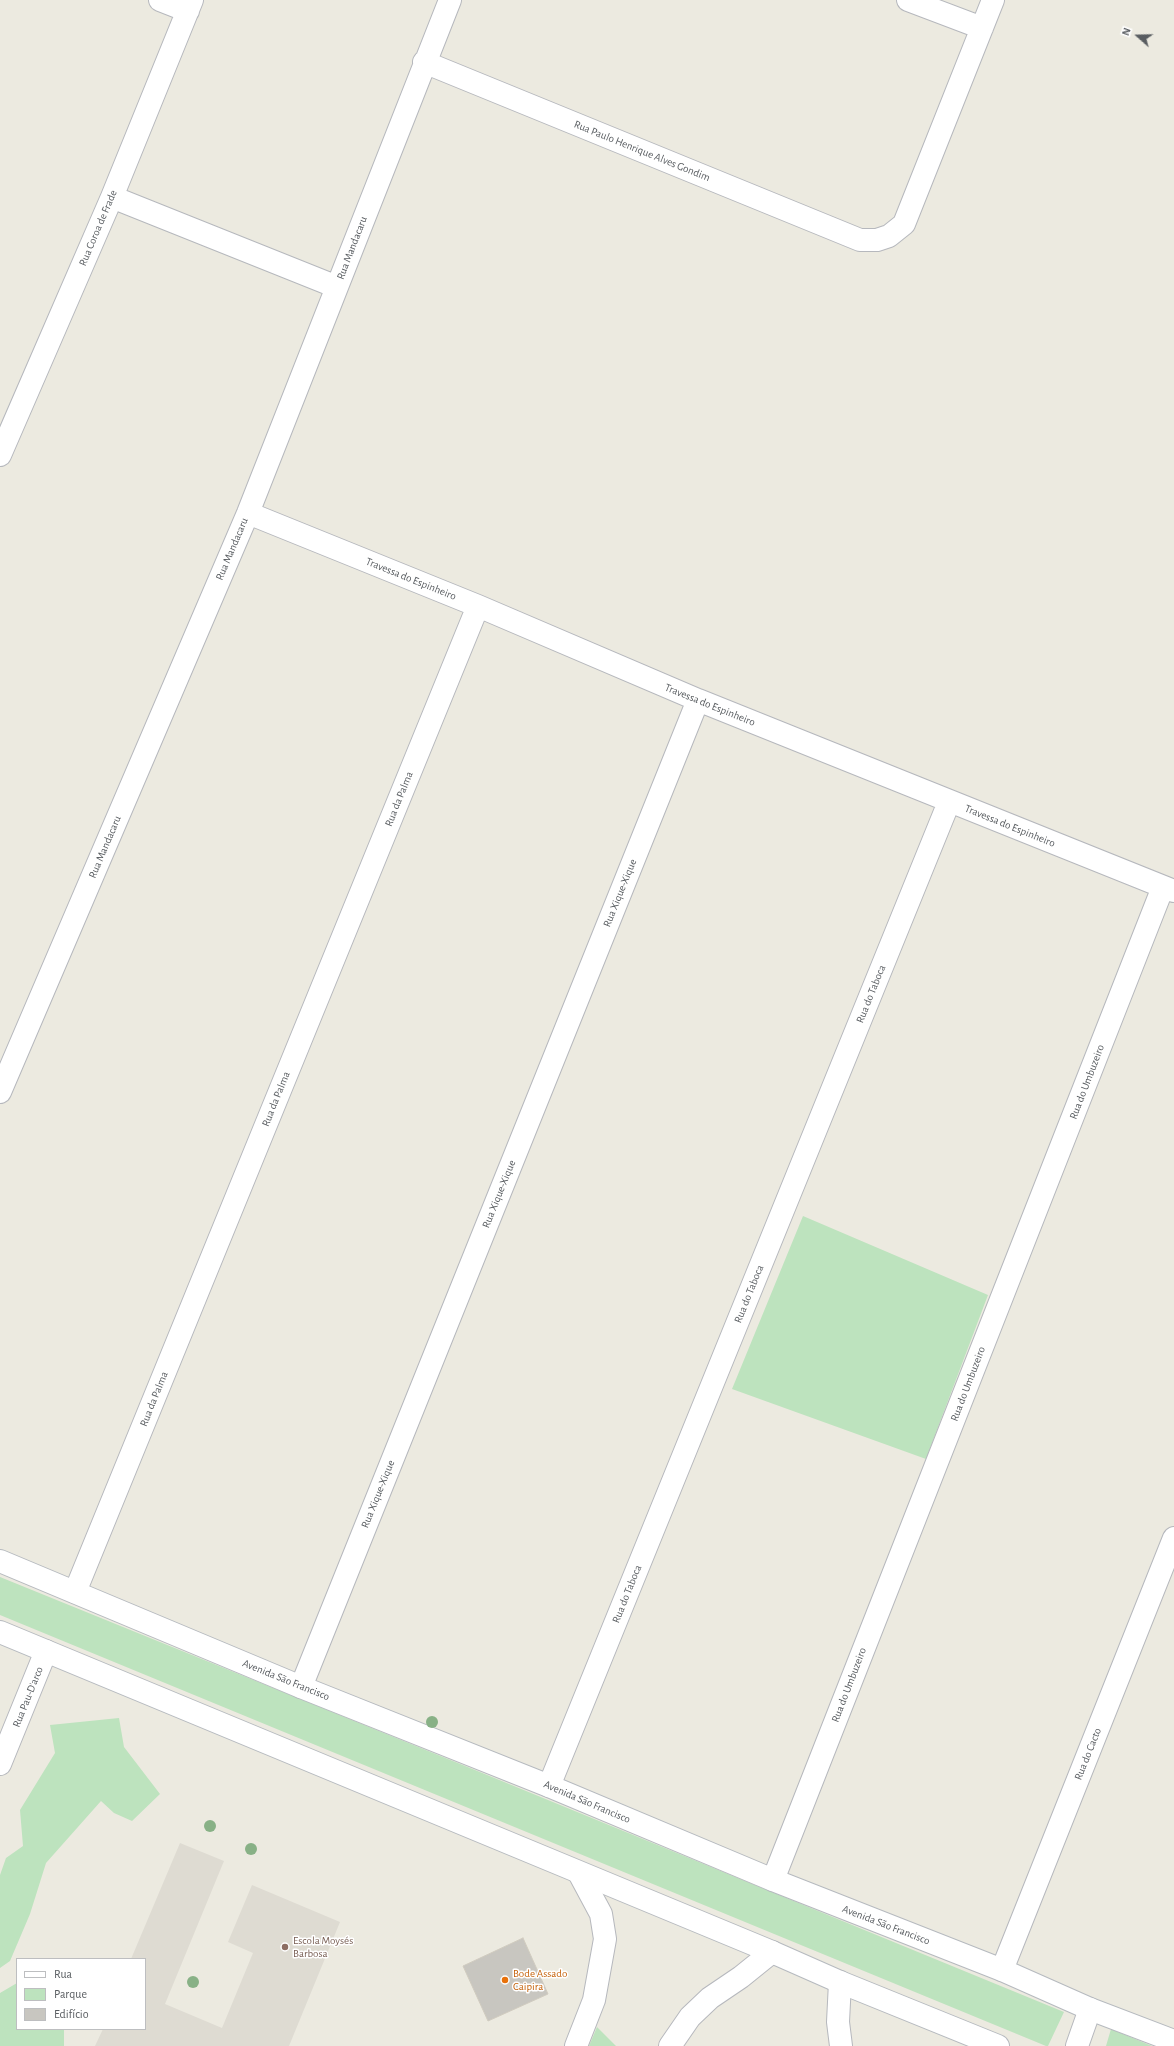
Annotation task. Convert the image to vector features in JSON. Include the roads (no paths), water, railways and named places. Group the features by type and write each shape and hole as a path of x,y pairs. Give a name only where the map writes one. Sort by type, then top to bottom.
{"street":[{"path":"160,0 190,6"},
{"name":"Rua Mandacaru","path":"0,1092 4,1069 248,513 424,62 450,0"},
{"path":"908,0 982,28 993,0"},
{"name":"Rua Coroa de Frade","path":"0,455 112,197 190,6"},
{"name":"Rua Paulo Henrique Alves Gondim","path":"424,62 860,240 877,240 889,236 904,224 982,28"},
{"path":"112,197 337,288"},
{"name":"Travessa do Espinheiro","path":"248,513 478,606 698,700 1169,889"},
{"name":"Rua da Palma","path":"75,1592 478,606"},
{"name":"Rua Xique-Xique","path":"301,1687 698,700"},
{"name":"Rua do Taboca","path":"550,1786 949,802"},
{"name":"Rua do Umbuzeiro","path":"773,1880 1169,889"},
{"name":"Rua do Cacto","path":"1002,1970 1174,1538"},
{"name":"Avenida São Francisco","path":"0,1561 301,1687 550,1786 773,1880 1002,1970 1090,2009 1174,2041"},
{"path":"0,1632 772,1952 840,1982 998,2046"},
{"name":"Rua Pau-D'arco","path":"0,1764 46,1651"},
{"path":"576,2046 594,2000 604,1939 601,1914 579,1873"},
{"path":"670,2046 690,2017 710,1998 741,1977 772,1952"},
{"path":"840,1982 838,2022 841,2046"},
{"path":"1076,2046 1090,2009"}],"place":[{"name":"Escola Moysés Barbosa","path":"285,1947"},
{"name":"Bode Assado Caipira","path":"505,1980"}]}
